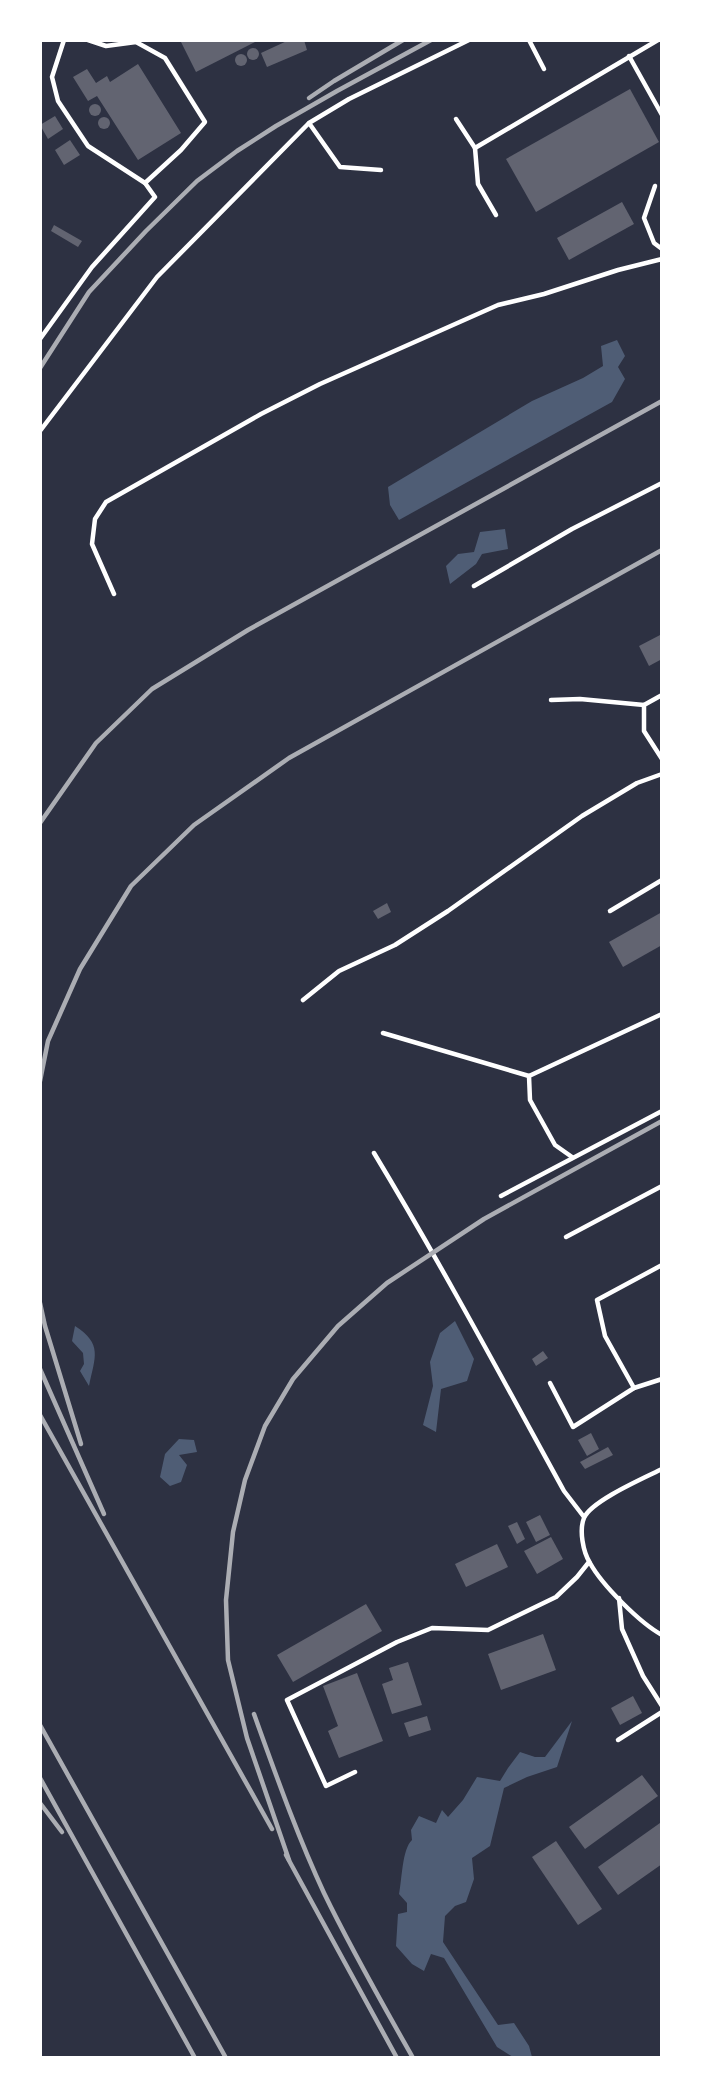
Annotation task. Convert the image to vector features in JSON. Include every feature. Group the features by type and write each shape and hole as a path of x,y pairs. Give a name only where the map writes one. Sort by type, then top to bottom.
{"lane":[{"path":"40,339 92,267 155,197 145,183 88,146 58,101 52,77 64,40"},
{"path":"88,40 106,45 136,42 165,58 205,122 181,150 145,183"},
{"path":"40,431 157,277 309,123 349,99 469,40"},
{"path":"536,40 529,42 544,69"},
{"path":"475,148 658,40"},
{"path":"629,56 662,115"},
{"path":"456,119 475,148 478,184 496,215"},
{"path":"309,123 340,167 381,170"},
{"path":"655,186 644,218 654,243 662,249"},
{"path":"114,594 92,544 95,519 106,502 261,414 320,384 498,305 544,294 618,270 662,259"},
{"path":"474,586 572,528 662,483"},
{"path":"551,700 580,699 644,705 662,695"},
{"path":"644,705 644,731 662,759"},
{"path":"303,1000 339,971 395,945 448,911 582,816 637,783 662,774"},
{"path":"610,911 662,880"},
{"path":"383,1033 529,1076 662,1014"},
{"path":"529,1076 530,1100 555,1144 572,1157"},
{"path":"501,1196 662,1111"},
{"path":"375,1153 433,1251 564,1491 584,1517"},
{"path":"566,1237 662,1186"},
{"path":"634,1389 604,1336 597,1300 662,1265"},
{"path":"550,1383 573,1427 634,1389 662,1378"},
{"path":"662,1469 603,1499 584,1517 582,1536 589,1562 619,1598 647,1626 662,1635"},
{"path":"355,1772 326,1786 287,1700 397,1642 432,1628 488,1630 556,1597 578,1577 589,1562"},
{"path":"619,1598 622,1629 643,1676 662,1706"},
{"path":"654,1694 662,1689"},
{"path":"618,1740 662,1712"}],"water":[{"path":"617,340 625,356 618,367 625,379 612,402 399,520 390,505 388,487 532,401 583,378 603,366 601,346"},
{"path":"505,529 508,549 482,554 476,564 450,584 446,566 458,554 474,552 480,532"},
{"path":"455,1321 474,1359 467,1381 441,1389 436,1432 423,1425 433,1386 430,1362 440,1333"},
{"path":"75,1326 90,1339 95,1352 89,1386 80,1371 84,1364 83,1353 72,1341"},
{"path":"179,1439 194,1440 197,1452 179,1455 187,1465 181,1482 170,1486 160,1477 165,1454"},
{"path":"572,1721 557,1767 504,1788 490,1846 472,1858 474,1879 466,1902 455,1906 445,1916 443,1942 498,2025 514,2023 529,2046 532,2057 513,2057 497,2047 444,1958 431,1954 424,1971 412,1964 396,1946 398,1914 407,1912 407,1903 399,1894 403,1865 406,1850 412,1840 411,1830 419,1816 436,1823 442,1810 448,1817 463,1800 477,1777 500,1781 520,1752 535,1757 545,1757"}],"building":[{"path":"180,40 259,40 196,72"},
{"path":"289,40 304,40 307,50 267,67 261,53"},
{"path":"255,48 258,49 258,59 251,60 248,59 247,52 248,49"},
{"path":"243,54 246,55 246,65 239,66 236,65 235,58 236,55"},
{"path":"138,64 181,133 138,160 97,96 88,101 73,77 87,69 96,83 107,76 110,82"},
{"path":"630,89 659,142 536,212 506,159"},
{"path":"97,104 100,105 100,115 93,116 90,115 89,108 90,105"},
{"path":"55,116 63,129 48,139 40,125"},
{"path":"106,117 109,118 109,128 102,129 99,128 98,121 99,118"},
{"path":"70,140 80,155 64,165 55,150"},
{"path":"622,202 634,224 569,260 557,238"},
{"path":"54,225 82,241 78,247 51,231"},
{"path":"662,634 662,659 649,666 639,646"},
{"path":"387,903 391,912 378,919 373,911"},
{"path":"662,912 662,945 623,967 609,942"},
{"path":"543,1351 548,1358 536,1366 532,1359"},
{"path":"591,1433 599,1449 587,1456 578,1440"},
{"path":"608,1447 613,1455 585,1469 580,1462"},
{"path":"540,1515 550,1535 536,1542 526,1522"},
{"path":"517,1522 525,1539 517,1544 508,1526"},
{"path":"551,1537 563,1559 537,1574 524,1551"},
{"path":"497,1544 508,1567 466,1587 455,1564"},
{"path":"366,1604 382,1631 293,1682 277,1655"},
{"path":"543,1634 556,1670 501,1690 488,1654"},
{"path":"408,1662 422,1705 392,1714 382,1684 393,1680 389,1668"},
{"path":"357,1673 383,1741 339,1758 328,1731 338,1726 323,1686"},
{"path":"633,1696 642,1713 620,1725 611,1708"},
{"path":"427,1716 431,1730 409,1737 404,1723"},
{"path":"642,1775 658,1796 585,1849 569,1827"},
{"path":"660,1823 662,1864 618,1895 598,1867"},
{"path":"556,1841 602,1909 578,1925 532,1857"}],"railway":[{"path":"309,98 403,40"},
{"path":"40,368 89,292 197,181 276,126 431,40"},
{"path":"40,823 96,743 152,689 248,630 662,401"},
{"path":"40,1081 48,1041 80,969 131,886 194,825 289,758 662,550"},
{"path":"289,1860 247,1738 228,1660 226,1600 233,1532 245,1480 265,1426 293,1379 338,1326 387,1283 484,1219 662,1121"},
{"path":"40,1303 81,1444"},
{"path":"40,1369 104,1514"},
{"path":"40,1415 272,1829"},
{"path":"254,1714 296,1827 324,1893 413,2058"},
{"path":"40,1725 226,2058"},
{"path":"40,1778 195,2058"},
{"path":"40,1803 62,1832"},
{"path":"286,1855 397,2058"}]}
